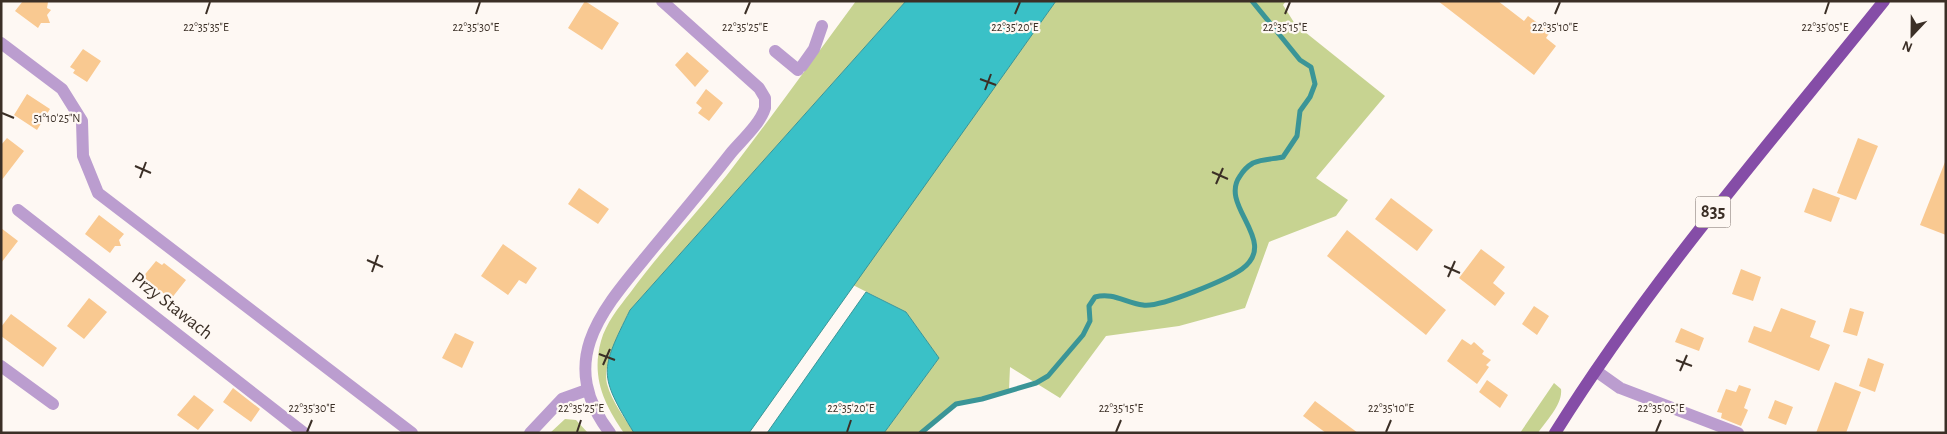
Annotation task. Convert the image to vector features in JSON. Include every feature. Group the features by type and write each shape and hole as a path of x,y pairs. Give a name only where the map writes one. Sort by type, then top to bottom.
{"main road":[{"name":"835","path":"1555,433 1596,371 1712,213 1884,1"}],"street":[{"path":"610,433 593,407 587,390 585,370 587,349 601,314 765,108 765,98 759,88 662,1"},
{"path":"775,51 800,68 814,49 822,26"},
{"path":"1,43 62,89 82,121 83,156 98,193 412,433"},
{"name":"Przy Stawach","path":"18,210 304,433"},
{"path":"1,366 53,404"},
{"path":"1596,371 1620,388 1738,433"},
{"path":"530,433 562,399 587,390"}],"green space":[{"path":"856,1 906,1 630,310 613,346 606,376 612,397 634,433 624,433 605,401 599,378 598,354 609,322 641,278 743,154"},
{"path":"1056,1 1286,1 1283,5 1295,24 1385,96 1316,178 1348,200 1336,216 1269,242 1245,308 1179,326 1106,336 1060,398 1010,367 1009,390 956,404 921,433 884,433 939,358 906,312 853,285"},
{"path":"1554,383 1561,389 1561,395 1553,412 1538,433 1520,433"},
{"path":"565,419 576,420 588,433 550,433"}],"water":[{"path":"906,1 1056,1 749,433 634,433 614,397 607,372 613,347 630,310"},
{"path":"866,292 906,312 939,358 884,433 767,433"}],"building":[{"path":"23,1 48,2 47,8 51,10 47,15 50,23 41,23 38,28 15,11"},
{"path":"585,1 619,23 602,50 568,28"},
{"path":"1438,1 1498,1 1524,21 1528,16 1550,32 1546,38 1556,46 1534,75"},
{"path":"83,49 101,61 87,82 73,73 75,70 70,67"},
{"path":"687,52 709,71 695,87 675,65"},
{"path":"706,89 723,103 709,121 698,113 702,108 696,103"},
{"path":"27,94 50,109 37,130 14,115"},
{"path":"7,138 24,151 1,181 1,145"},
{"path":"1858,138 1878,146 1856,200 1837,193"},
{"path":"1946,162 1946,235 1920,225"},
{"path":"579,188 609,209 598,224 568,204"},
{"path":"1813,188 1840,198 1831,222 1804,212"},
{"path":"1391,198 1433,230 1417,251 1375,219"},
{"path":"99,215 124,234 119,240 121,246 115,246 110,253 85,234"},
{"path":"1,228 18,241 1,263"},
{"path":"1347,230 1446,310 1426,335 1327,256"},
{"path":"503,244 537,268 526,284 519,280 508,295 481,276"},
{"path":"1481,249 1505,267 1493,283 1505,293 1495,306 1459,278"},
{"path":"156,261 162,265 164,263 186,280 171,299 142,278"},
{"path":"1741,269 1761,277 1753,301 1732,294"},
{"path":"89,298 107,312 84,339 67,326"},
{"path":"1534,306 1549,316 1537,335 1522,324"},
{"path":"1781,308 1816,321 1810,337 1830,345 1819,371 1748,342 1754,326 1771,332"},
{"path":"1850,308 1864,312 1857,336 1843,332"},
{"path":"11,314 57,348 43,367 1,336 1,327"},
{"path":"1681,328 1704,338 1699,351 1675,342"},
{"path":"455,333 474,342 462,368 442,358"},
{"path":"1462,339 1471,345 1474,342 1484,351 1482,354 1491,360 1486,365 1489,367 1477,384 1447,361"},
{"path":"1868,358 1884,364 1875,392 1859,386"},
{"path":"1487,380 1508,395 1500,408 1479,392"},
{"path":"1835,382 1861,392 1846,433 1816,433"},
{"path":"1739,385 1751,389 1744,408 1748,410 1741,426 1721,418 1722,413 1717,412 1726,389 1736,392"},
{"path":"233,388 260,409 251,422 223,402"},
{"path":"194,395 214,410 198,430 177,415"},
{"path":"1775,400 1793,407 1786,425 1768,418"},
{"path":"1315,401 1358,433 1326,433 1303,416"}],"waterway":[{"path":"921,433 956,404 982,399 1036,383 1048,376 1083,335 1090,321 1089,306 1095,297 1108,296 1137,304 1152,305 1194,292 1234,274 1242,269 1252,258 1255,247 1252,235 1236,199 1235,187 1241,174 1253,163 1283,157 1297,136 1300,111 1310,97 1315,84 1311,67 1300,60 1252,1"}]}
